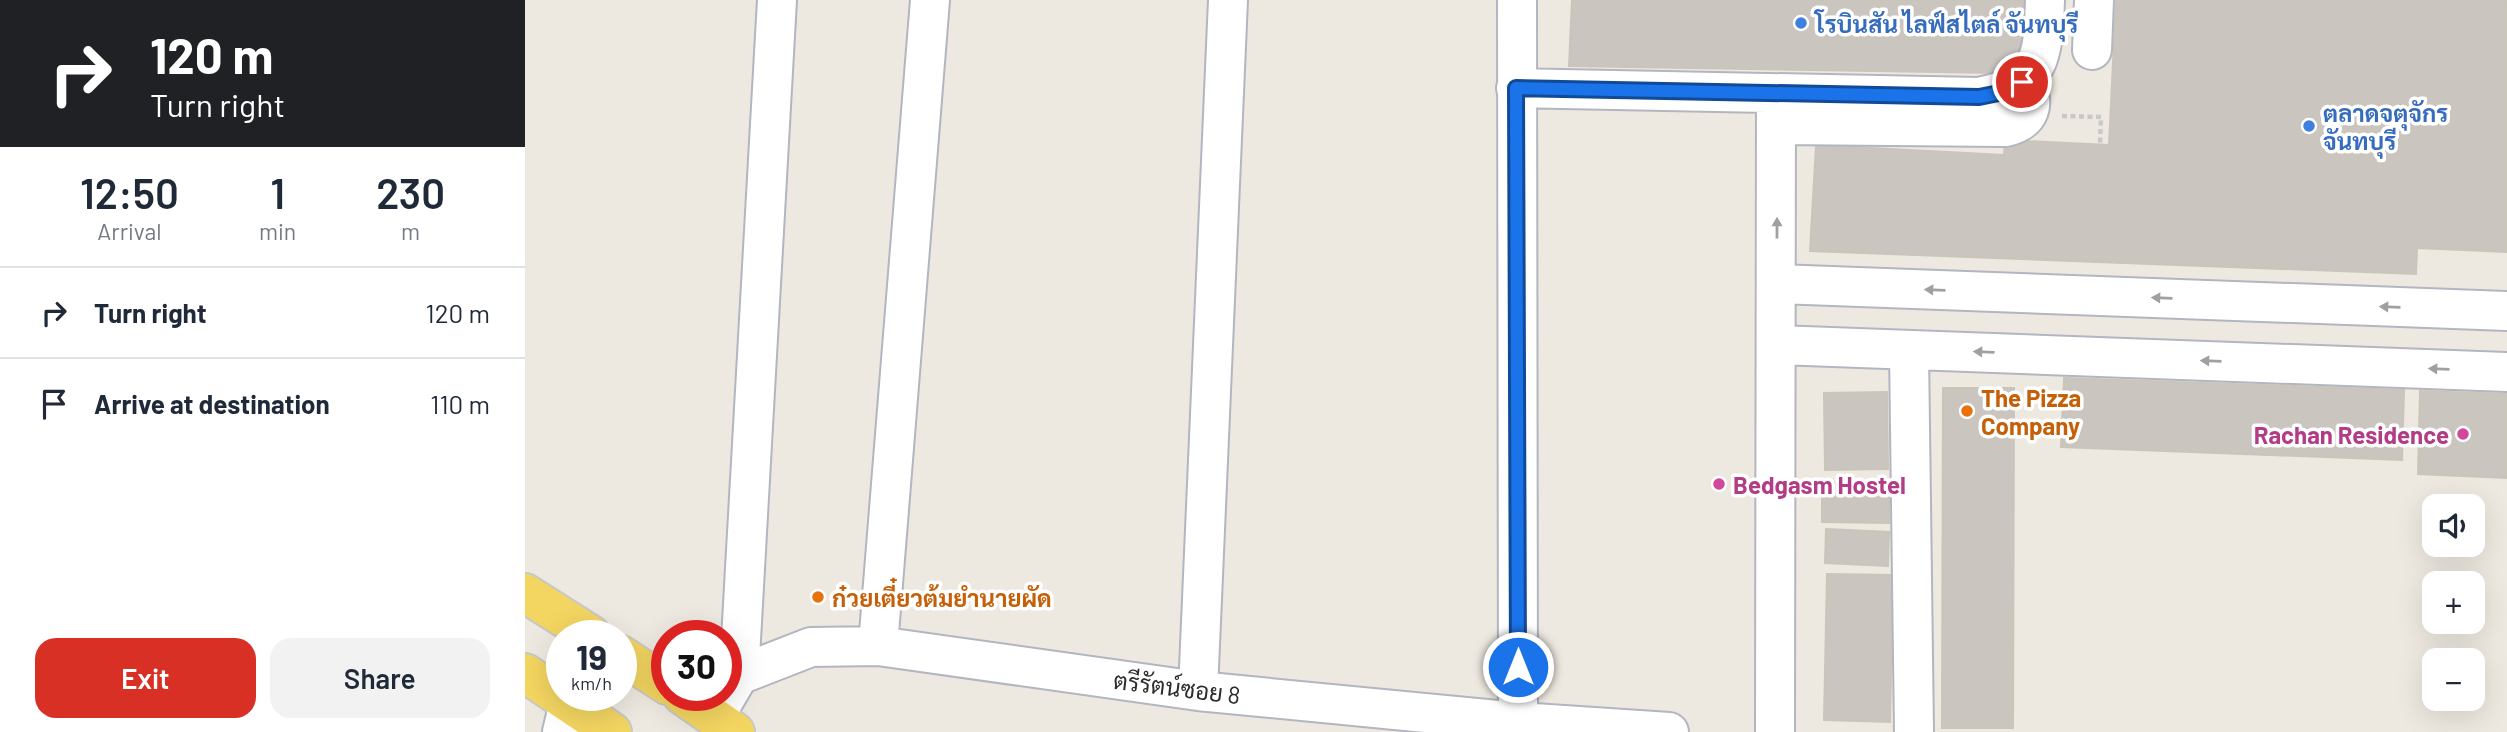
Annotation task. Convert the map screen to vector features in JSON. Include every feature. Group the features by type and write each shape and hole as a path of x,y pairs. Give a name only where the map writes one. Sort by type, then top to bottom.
{"main road":[{"path":"525,593 567,620"},
{"path":"525,673 565,717 612,732"},
{"path":"706,711 725,724"}],"street":[{"path":"742,622 777,0"},
{"path":"878,646 930,0"},
{"path":"1198,691 1228,0"},
{"path":"1517,0 1518,722"},
{"path":"1516,88 1984,129 2016,125 2042,56 2045,0"},
{"path":"2092,50 2094,0"},
{"path":"1775,732 1776,110"},
{"path":"1777,284 2507,311"},
{"path":"1776,345 2507,372"},
{"path":"1909,350 1914,732"},
{"name":"ตรีรัตน์ซอย 8","path":"742,674 811,647 878,646 1198,691 1518,722 1669,732"}],"path":[{"path":"2025,98 2101,117 2100,144"}],"building":[{"name":"โรบินสัน ไลฟ์สไตล์ จันทบุรี","path":"1572,0 2031,0 2026,57 1999,73 1569,66"},
{"name":"ตลาดจตุจักร จันทบุรี","path":"2116,0 2507,0 2507,252 2417,248 2416,274 1810,251 1816,145 2004,155 2005,140 2109,145"},
{"path":"2064,378 2404,390 2402,460 2061,447"},
{"path":"1943,388 2014,388 2013,728 1942,728"},
{"name":"Rachan Residence","path":"2420,391 2507,394 2507,478 2418,474"},
{"path":"1887,392 1888,469 1825,470 1824,393"},
{"path":"1822,482 1889,483 1889,523 1822,522"},
{"path":"1826,529 1889,532 1888,566 1825,563"},
{"path":"1827,574 1893,575 1890,722 1824,720"}],"place":[{"name":"โรบินสัน ไลฟ์สไตล์ จันทบุรี","path":"1801,23"},
{"name":"ตลาดจตุจักร จันทบุรี","path":"2309,126"},
{"name":"The Pizza Company","path":"1967,411"},
{"name":"Rachan Residence","path":"2463,434"},
{"name":"Bedgasm Hostel","path":"1719,484"},
{"name":"ก๋วยเตี๋ยวต้มยำนายผัด","path":"818,597"}],"route":[{"path":"1518,667 1516,88 1979,97 2004,92 2022,82"}]}
